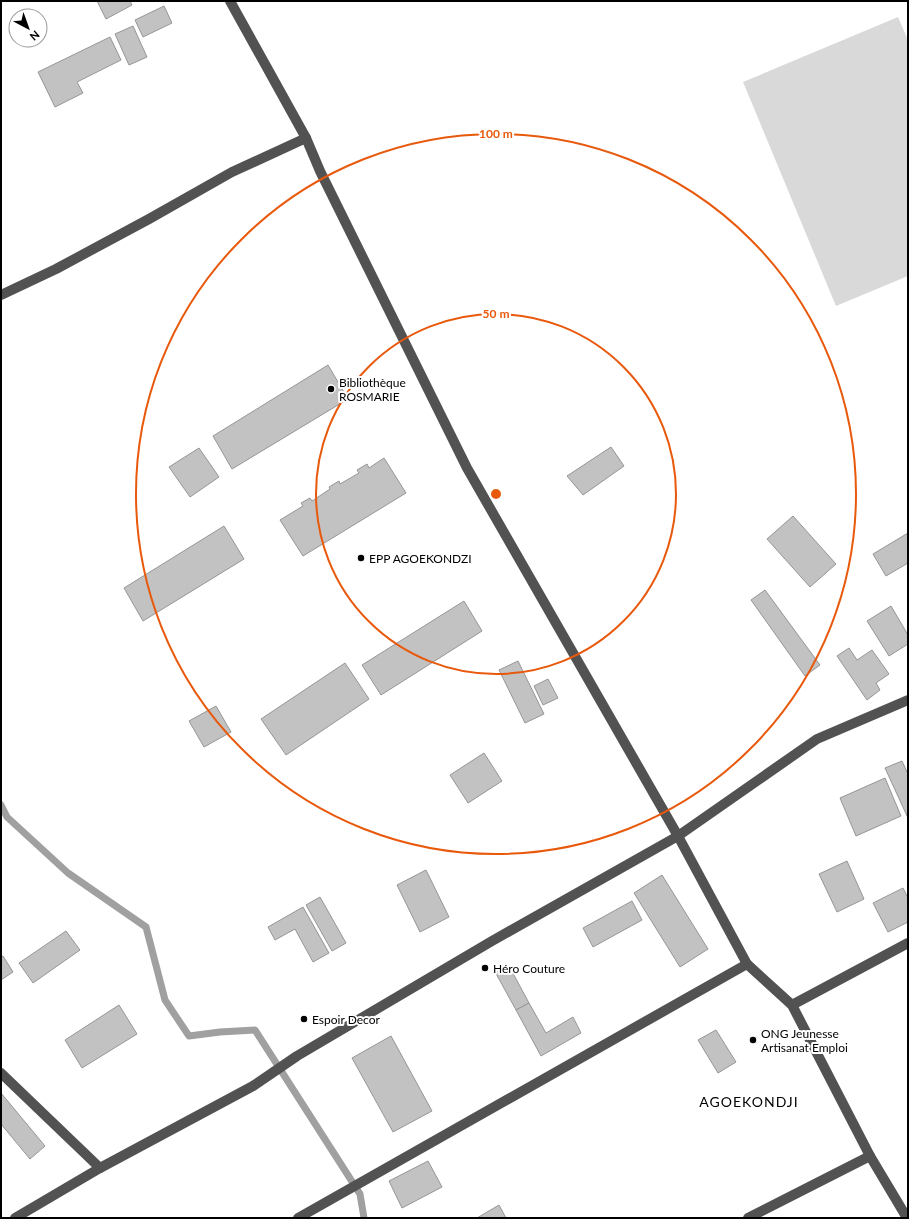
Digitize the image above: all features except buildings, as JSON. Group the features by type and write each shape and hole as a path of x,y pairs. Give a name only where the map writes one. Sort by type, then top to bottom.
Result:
{"street":[{"path":"230,1 306,138 320,171 466,468 678,836 747,964 792,1005 870,1156 907,1218"},
{"path":"1,295 56,269 150,219 232,172 306,138"},
{"path":"15,1218 100,1168 253,1086 297,1056 492,941 678,836 817,739 908,700"},
{"path":"792,1005 908,943"},
{"path":"298,1218 747,964"},
{"path":"1,1073 100,1168"},
{"path":"748,1218 870,1156"}],"shaded area":[{"path":"898,17 908,40 908,276 836,306 743,82"}],"waterway":[{"path":"1,805 7,817 68,873 146,927 165,1000 189,1036 255,1030 360,1194 364,1218"}],"place":[{"name":"Bibliothèque ROSMARIE","path":"331,389"},
{"name":"EPP AGOEKONDZI","path":"361,558"},
{"name":"Héro Couture","path":"485,968"},
{"name":"Espoir Decor","path":"304,1019"},
{"name":"ONG Jeunesse Artisanat Emploi","path":"753,1040"}],"district":[{"name":"AGOEKONDJI","path":"749,1101"}]}
